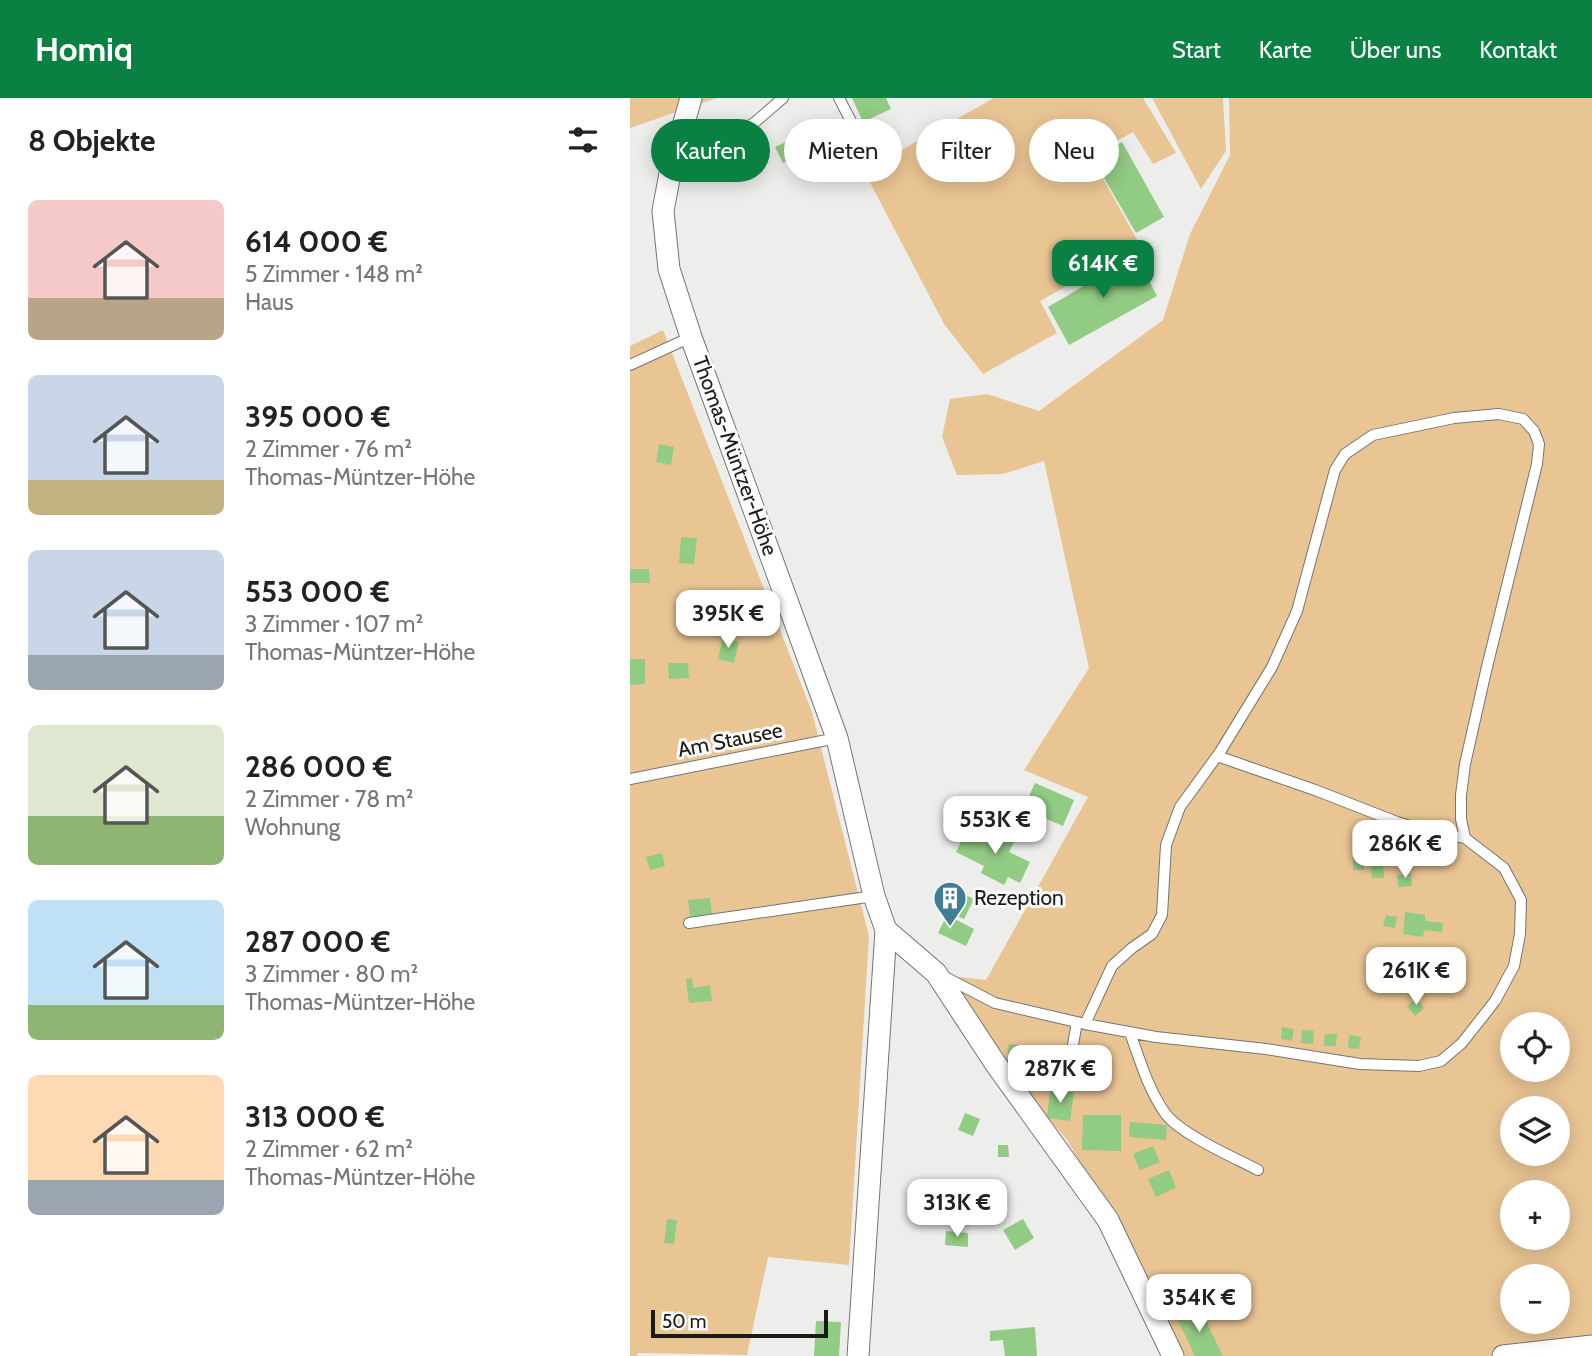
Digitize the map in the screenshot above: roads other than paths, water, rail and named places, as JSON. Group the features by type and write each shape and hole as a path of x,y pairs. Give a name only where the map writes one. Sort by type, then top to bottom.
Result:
{"street":[{"name":"Thomas-Müntzer-Höhe","path":"685,119 691,98"},
{"name":"Thomas-Müntzer-Höhe","path":"668,182 663,211 669,269 691,337 837,738 874,897 886,930 858,1356"},
{"name":"Thomas-Müntzer-Höhe","path":"886,930 936,973 995,1063 1108,1220 1173,1356"},
{"path":"1503,1356 1592,1346"}],"lane":[{"path":"759,119 783,98"},
{"path":"839,98 850,119"},
{"path":"630,365 691,337"},
{"path":"1068,1073 1081,1023 1112,966 1152,934 1162,915 1166,845 1180,807 1217,756 1272,667 1297,611 1335,470 1345,454 1373,435 1454,418 1499,414 1523,419 1534,431 1539,444 1537,464 1465,764 1461,818 1465,838"},
{"name":"Am Stausee","path":"630,779 837,738"},
{"path":"936,973 995,1003 1130,1033 1266,1049 1360,1064 1419,1066 1441,1061 1462,1043 1495,1000 1514,966 1520,934 1521,900 1504,869 1465,838 1426,831 1397,822 1217,756"},
{"path":"689,923 874,897"},
{"path":"1130,1033 1149,1085 1166,1115 1186,1132 1258,1170"}],"place":[{"name":"Rezeption","path":"950,928"}]}
